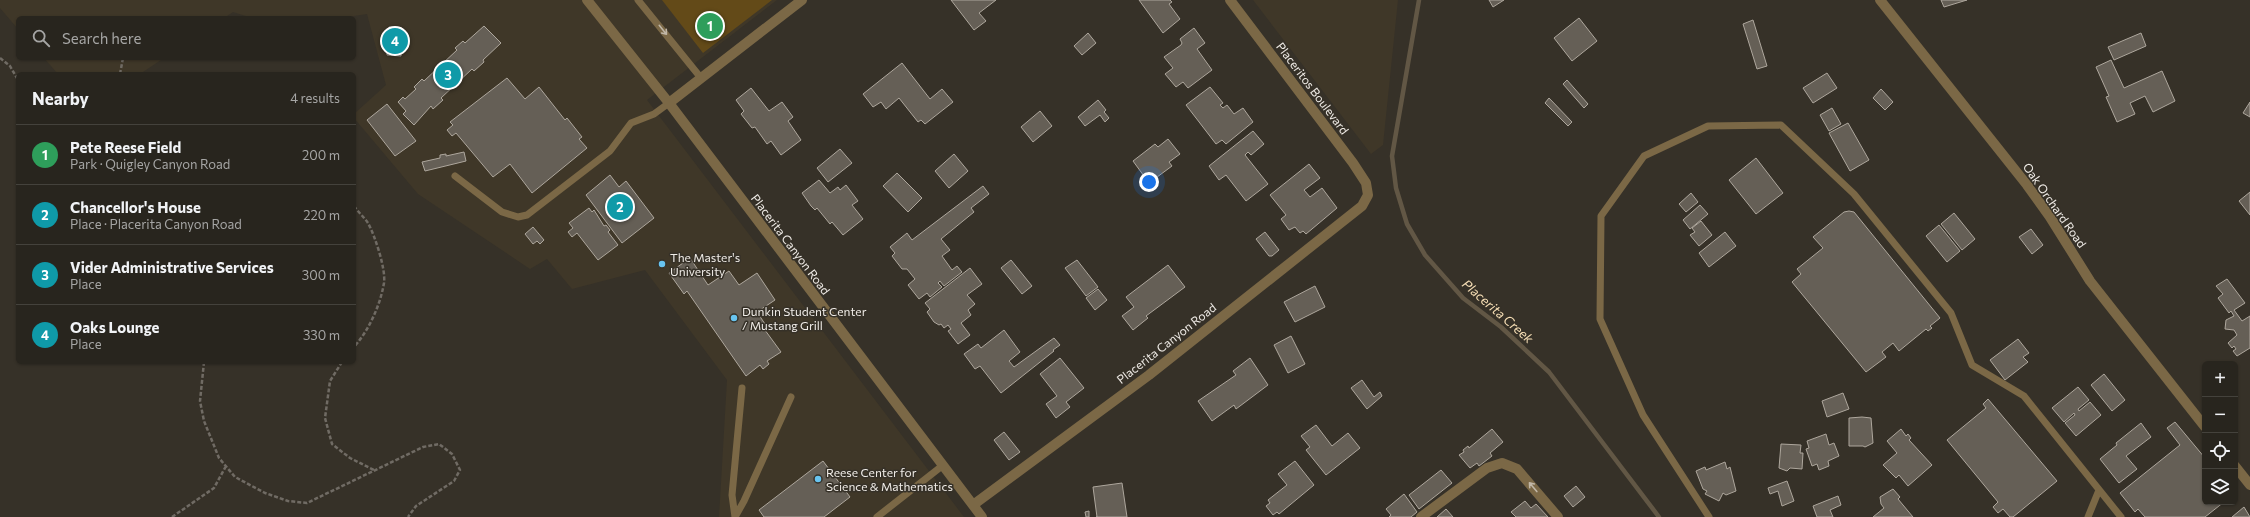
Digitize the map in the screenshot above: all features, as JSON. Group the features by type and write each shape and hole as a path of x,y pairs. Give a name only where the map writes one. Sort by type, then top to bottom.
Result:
{"street":[{"name":"Placerita Canyon Road","path":"587,0 669,103 982,517"},
{"path":"669,103 802,0"},
{"name":"Placeritos Boulevard","path":"1230,0 1353,163 1366,183 1368,195"},
{"name":"Oak Orchard Road","path":"1880,0 2027,185 2090,281 2202,424"},
{"name":"Placerita Canyon Road","path":"973,505 1149,374 1362,206 1368,195"},
{"path":"1421,517 1487,468 1502,463 1517,469 1558,517"},
{"path":"2237,469 2250,485"}],"lane":[{"path":"638,0 701,78"},
{"path":"455,176 502,212 518,217 527,215 610,150 631,123 654,114 669,103"},
{"path":"1709,517 1644,415 1600,319 1601,216 1644,156 1708,126 1781,125 1854,194 1951,313 1972,365 2024,396 2121,517"},
{"path":"735,517 732,496 742,388"},
{"path":"735,517 744,501 791,397"},
{"path":"877,517 942,466"},
{"path":"2088,517 2099,490"}],"path":[{"path":"0,58 10,66 16,76"},
{"path":"120,72 123,60"},
{"path":"356,208 368,223 380,256 384,282 374,315 365,334 356,345"},
{"path":"204,364 200,401 204,421 219,458 235,477 265,493 288,501 308,503 423,446 439,444 452,454 460,470 454,481 416,506 408,517"},
{"path":"341,364 330,381 325,418 332,444 350,458 374,470"},
{"path":"172,517 214,488 226,466"}],"shaded area":[{"name":"The Master's University","path":"0,0 777,0 647,100 964,517 719,517 727,380 645,270 572,289 547,259 530,269 418,194 356,120 356,112 386,85 367,14 354,16 246,16 233,12 227,16 16,16 16,27 0,8"},
{"path":"662,0 772,0 703,53"},
{"path":"1253,0 1398,0 1383,145 1371,154"},
{"path":"46,60 161,60 143,72 56,72"}],"building":[{"path":"951,0 996,0 979,13 986,21 974,30"},
{"path":"1139,0 1170,0 1172,2 1169,4 1180,19 1163,33"},
{"path":"1489,0 1504,0 1493,7"},
{"path":"1941,0 1967,0 1944,7"},
{"path":"1579,18 1597,41 1572,61 1554,38"},
{"path":"1753,20 1767,66 1757,69 1743,24"},
{"path":"484,26 501,43 483,60 484,62 474,71 472,69 441,98 443,100 433,109 431,106 414,125 403,114 406,111 398,102 403,97 405,99 416,89 414,87 422,79 424,81 457,50 455,48 463,41 465,43"},
{"path":"389,27 402,28 401,56 387,55"},
{"path":"1194,28 1205,43 1197,49 1212,70 1188,88 1183,82 1176,87 1165,74 1173,68 1164,57 1181,45 1182,43 1180,39"},
{"path":"1088,33 1096,43 1082,55 1074,46"},
{"path":"2141,33 2146,46 2114,60 2108,47"},
{"path":"2111,60 2124,88 2162,71 2175,101 2153,112 2145,96 2130,103 2135,114 2117,122 2106,97 2109,96 2096,67"},
{"path":"902,63 930,99 942,89 953,102 925,124 921,120 918,122 899,98 886,109 881,102 873,107 863,94"},
{"path":"1827,73 1837,88 1813,103 1803,88"},
{"path":"507,78 525,99 539,87 565,120 567,118 582,137 579,139 587,148 532,193 510,164 493,177 456,133 452,136 447,130 453,125 450,122"},
{"path":"1567,80 1588,104 1584,108 1563,84"},
{"path":"1210,87 1223,103 1220,105 1223,108 1227,105 1234,114 1243,108 1253,122 1226,144 1222,140 1216,144 1186,105"},
{"path":"751,88 769,111 782,102 793,117 788,121 801,140 781,155 771,141 767,144 755,127 752,128 741,114 744,111 736,100"},
{"path":"1881,89 1893,102 1885,110 1873,98"},
{"path":"1549,98 1572,122 1568,126 1545,103"},
{"path":"1098,100 1106,110 1104,112 1109,118 1105,122 1100,115 1085,126 1078,117"},
{"path":"2250,102 2250,117 2243,113"},
{"path":"387,104 416,141 395,156 367,120"},
{"path":"1832,108 1841,124 1829,131 1820,115"},
{"path":"1040,111 1052,126 1033,142 1021,127"},
{"path":"1848,123 1869,160 1850,171 1829,133"},
{"path":"1253,131 1264,144 1251,155 1248,152 1245,155 1268,184 1246,201 1226,175 1219,180 1209,166"},
{"path":"1168,139 1180,154 1169,162 1172,166 1149,183 1133,161 1155,144 1158,147"},
{"path":"840,149 852,163 828,182 817,168"},
{"path":"464,152 466,161 425,171 422,162 440,158 440,155 446,154 446,156"},
{"path":"954,154 968,171 949,188 935,171"},
{"path":"1756,158 1783,193 1756,214 1729,180"},
{"path":"1309,164 1320,178 1304,190 1310,197 1322,188 1337,208 1306,234 1303,231 1300,233 1295,227 1289,230 1281,219 1286,215 1270,195"},
{"path":"897,173 922,198 908,212 883,186"},
{"path":"610,175 619,187 626,181 654,218 622,243 586,195"},
{"path":"819,180 830,193 838,187 840,190 846,185 858,201 852,205 863,219 843,235 832,222 830,224 817,208 815,210 811,206 802,193"},
{"path":"983,186 989,194 971,208 974,212 941,239 950,250 942,256 952,270 957,266 962,272 944,286 940,281 938,283 942,287 930,297 927,293 919,299 908,285 915,279 907,269 902,269 892,256 895,253 890,247 907,233 912,240"},
{"path":"2250,192 2250,215 2239,201"},
{"path":"1691,193 1698,202 1686,212 1679,204"},
{"path":"1700,205 1708,214 1690,229 1683,220"},
{"path":"589,208 592,212 594,210 604,226 606,225 610,230 608,232 618,245 598,260 577,233 572,237 568,232 573,228 569,223"},
{"path":"1844,212 1854,212 1940,318 1930,326 1932,328 1928,331 1926,329 1899,351 1893,343 1882,352 1886,357 1866,372 1792,282 1801,274 1797,269 1823,248 1813,237"},
{"path":"1954,213 1975,239 1962,250 1941,224"},
{"path":"1701,221 1712,235 1699,246 1690,235 1695,232 1692,228"},
{"path":"1939,225 1960,251 1947,262 1926,236"},
{"path":"533,227 544,240 540,244 537,241 533,244 525,234"},
{"path":"2031,229 2043,245 2032,254 2019,237"},
{"path":"1265,232 1279,250 1272,256 1269,256 1256,239"},
{"path":"1725,232 1736,246 1709,267 1699,253"},
{"name":"Dunkin Student Center / Mustang Grill","path":"690,258 708,285 729,271 739,285 757,273 775,300 757,312 765,324 762,326 781,352 767,361 769,364 763,369 760,365 746,376 687,291 684,294 669,273"},
{"path":"1011,260 1032,286 1022,294 1001,268"},
{"path":"1077,260 1098,287 1086,296 1065,268"},
{"path":"1168,265 1185,287 1146,316 1148,318 1133,330 1122,316 1134,307 1126,297"},
{"path":"970,268 982,284 967,295 975,304 968,310 971,315 961,323 970,335 958,344 948,331 951,329 948,325 944,328 941,324 939,325 934,322 927,312 930,309 925,303"},
{"path":"2227,279 2245,303 2234,310 2242,321 2250,316 2250,348 2237,356 2233,351 2236,349 2234,346 2232,348 2228,343 2237,335 2234,330 2225,329 2226,320 2234,316 2231,311 2229,313 2218,298 2223,294 2216,286"},
{"path":"1315,286 1325,307 1295,322 1284,302"},
{"path":"1098,289 1107,300 1095,310 1086,298"},
{"path":"1004,330 1020,352 1009,361 1014,367 1054,338 1060,345 1001,393 980,366 975,369 964,354 978,344 981,348"},
{"path":"1291,336 1305,364 1288,373 1274,345"},
{"path":"2018,339 2029,353 2023,357 2028,362 2005,380 1990,360"},
{"path":"1060,358 1084,388 1066,402 1070,407 1056,418 1046,404 1057,396 1040,374"},
{"path":"1250,358 1268,385 1236,409 1234,405 1212,421 1198,401 1236,375 1233,371"},
{"path":"2104,374 2125,400 2112,411 2091,385"},
{"path":"1362,380 1374,397 1380,392 1382,396 1367,409 1351,388"},
{"path":"2078,387 2089,400 2078,409 2079,411 2090,402 2101,415 2076,436 2065,423 2075,415 2074,413 2064,422 2052,408"},
{"path":"1843,393 1849,409 1827,417 1822,401"},
{"path":"1988,399 2057,481 2013,517 2010,517 2003,509 1998,513 1993,507 1998,502 1947,440 1986,408 1983,404"},
{"path":"1849,418 1871,418 1873,443 1865,447 1849,446"},
{"path":"2175,422 2202,454 2202,505 2220,505 2205,517 2145,517 2138,509 2135,512 2120,493 2180,445 2167,428"},
{"path":"2141,423 2151,437 2126,456 2137,469 2119,483 2100,459 2117,445 2116,443"},
{"path":"1316,425 1332,446 1348,433 1360,448 1326,475 1306,450 1310,447 1301,436"},
{"path":"1492,429 1503,442 1490,453 1492,456 1479,466 1477,463 1470,468 1459,455 1464,452 1463,450 1468,446 1469,448"},
{"path":"1901,429 1906,436 1908,434 1911,438 1909,440 1932,465 1908,486 1899,475 1896,478 1883,465 1897,453 1887,441"},
{"path":"1004,432 1020,452 1009,460 994,440"},
{"path":"1826,434 1829,445 1834,443 1839,456 1828,461 1829,466 1819,470 1817,464 1812,466 1806,449 1809,448 1807,441"},
{"path":"1781,444 1801,445 1800,453 1803,453 1802,469 1790,468 1787,471 1779,468"},
{"name":"Reese Center for Science & Mathematics","path":"823,461 850,497 824,517 764,517 759,510"},
{"path":"1295,461 1314,485 1279,514 1277,512 1273,515 1266,506 1270,503 1268,500 1287,485 1278,474"},
{"path":"1725,462 1727,469 1730,467 1736,491 1726,495 1723,493 1719,501 1705,494 1707,491 1703,489 1696,471 1705,467 1706,470"},
{"path":"1441,470 1452,483 1419,509 1409,495"},
{"path":"1787,481 1794,501 1782,506 1778,491 1770,494 1768,488"},
{"path":"1122,483 1127,517 1097,517 1093,487"},
{"path":"1576,486 1585,497 1573,507 1564,496"},
{"path":"1893,489 1900,497 1898,499 1913,517 1873,517 1884,508 1881,504 1880,497"},
{"path":"1404,494 1417,512 1411,517 1389,517 1391,515 1386,509"},
{"path":"1838,496 1841,505 1830,510 1833,517 1817,517 1813,506"},
{"path":"1525,501 1531,508 1536,504 1548,517 1516,517 1511,512"},
{"path":"2244,507 2250,517 2232,517"},
{"path":"1446,509 1453,517 1437,517"},
{"path":"1089,511 1089,517 1086,517 1085,512"}],"waterway":[{"name":"Placerita Creek","path":"1419,0 1392,156 1396,188 1407,224 1425,255 1463,298 1501,327 1549,372 1659,517"}],"place":[{"name":"Pete Reese Field","path":"710,26"},
{"name":"Oaks Lounge","path":"395,41"},
{"name":"Vider Administrative Services","path":"448,75"},
{"name":"Chancellor's House","path":"620,207"},
{"name":"The Master's University","path":"662,264"},
{"name":"Dunkin Student Center / Mustang Grill","path":"734,318"},
{"name":"Reese Center for Science & Mathematics","path":"818,479"}]}
